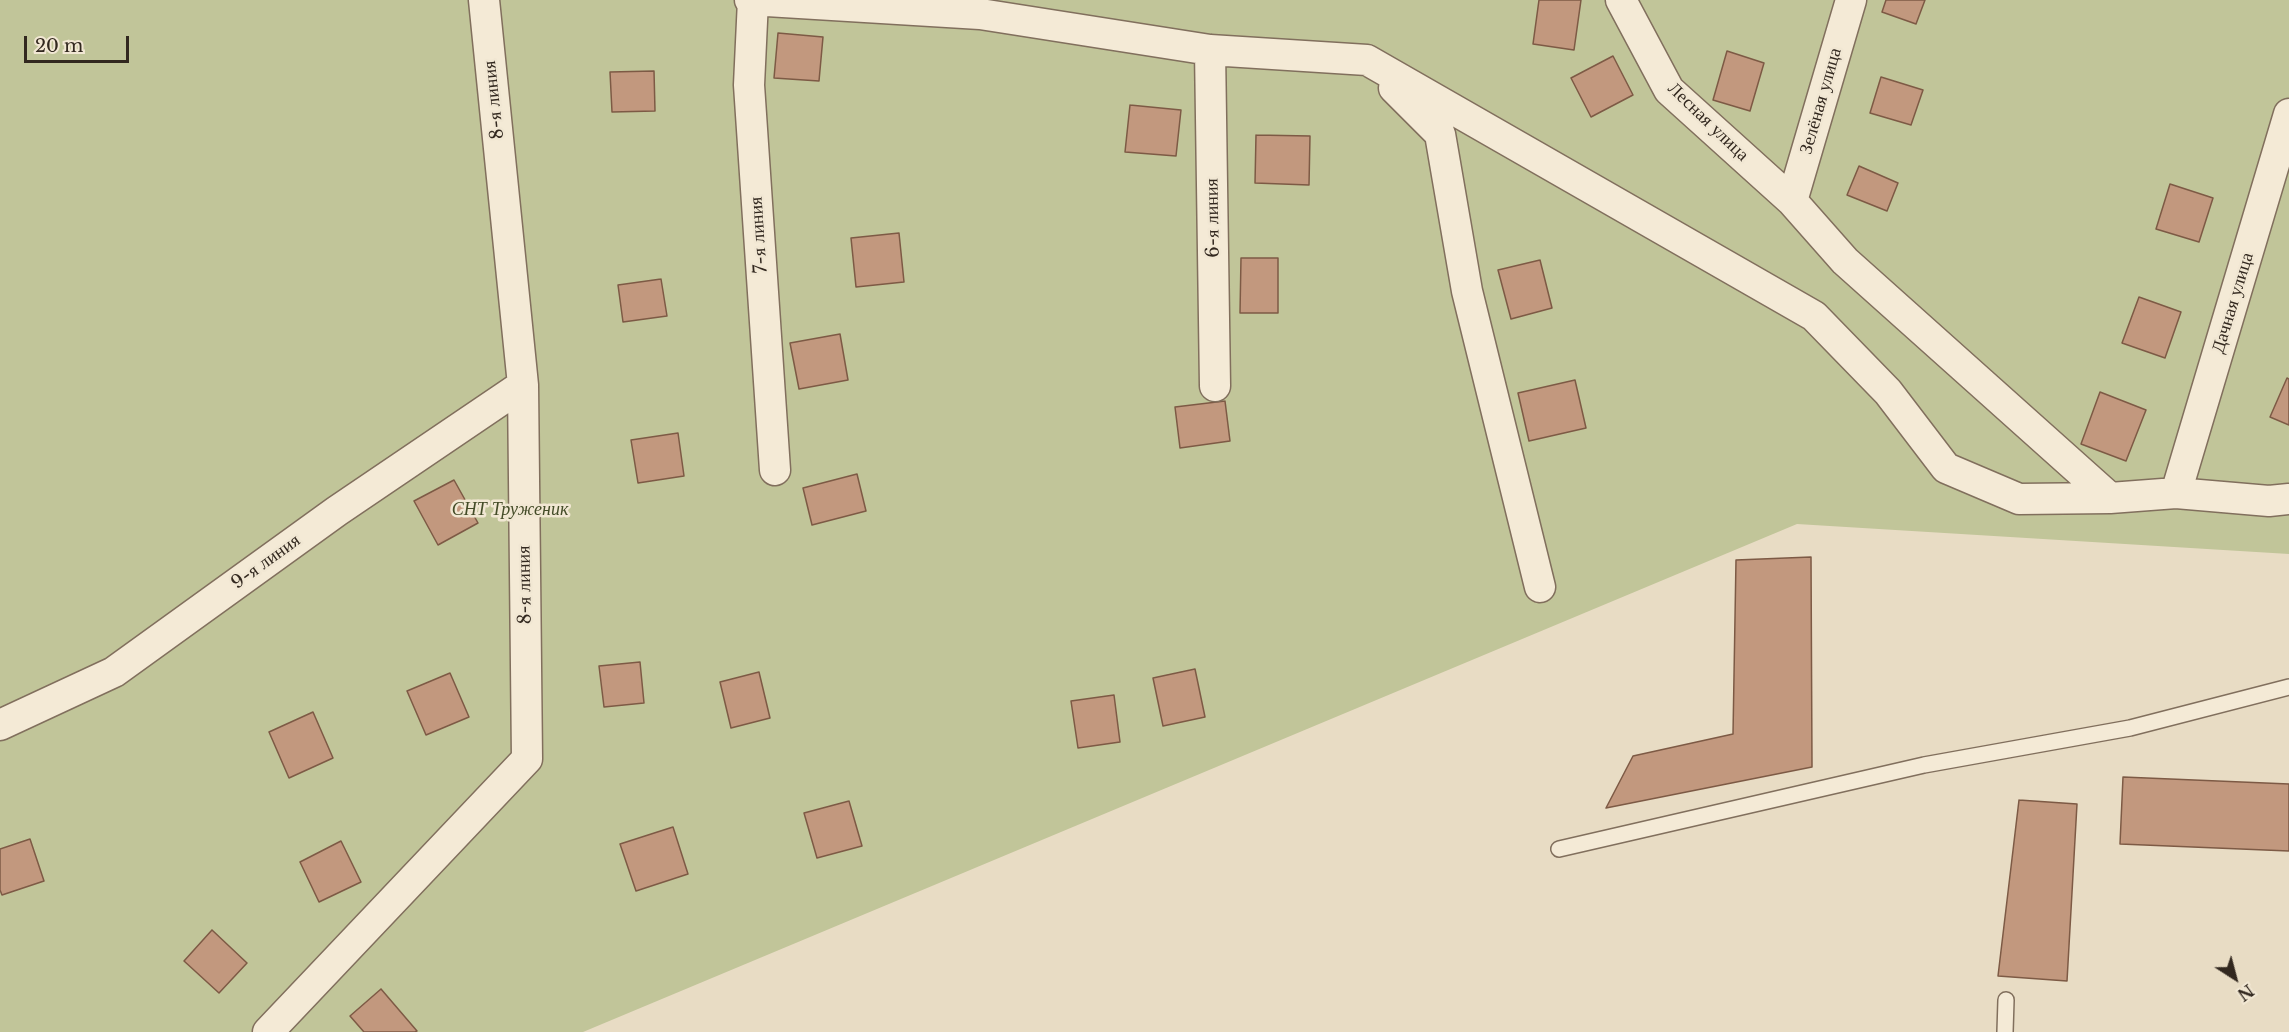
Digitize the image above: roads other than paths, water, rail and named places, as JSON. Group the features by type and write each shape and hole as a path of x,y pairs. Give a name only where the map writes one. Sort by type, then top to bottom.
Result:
{"street":[{"name":"8-я линия","path":"268,1032 527,759 523,385 483,0"},
{"path":"751,0 979,7 1210,50 1367,60 1814,316 1888,392 1946,468 2019,499 2110,498 2176,493 2269,501 2289,499"},
{"name":"7-я линия","path":"751,0 749,85 775,470"},
{"name":"Лесная улица","path":"1621,0 1670,90 1792,201 1845,261 2110,498"},
{"name":"Зелёная улица","path":"1792,201 1851,0"},
{"name":"6-я линия","path":"1210,50 1215,386"},
{"path":"1367,60 1440,134 1467,291 1540,587"},
{"name":"Дачная улица","path":"2176,493 2289,114"},
{"name":"9-я линия","path":"0,725 114,672 337,511 523,385"}],"lane":[{"path":"1559,849 1924,765 2130,728 2289,687"},
{"path":"2005,1032 2006,1000"}],"park label":[{"name":"СНТ Труженик","path":"510,510"}]}
